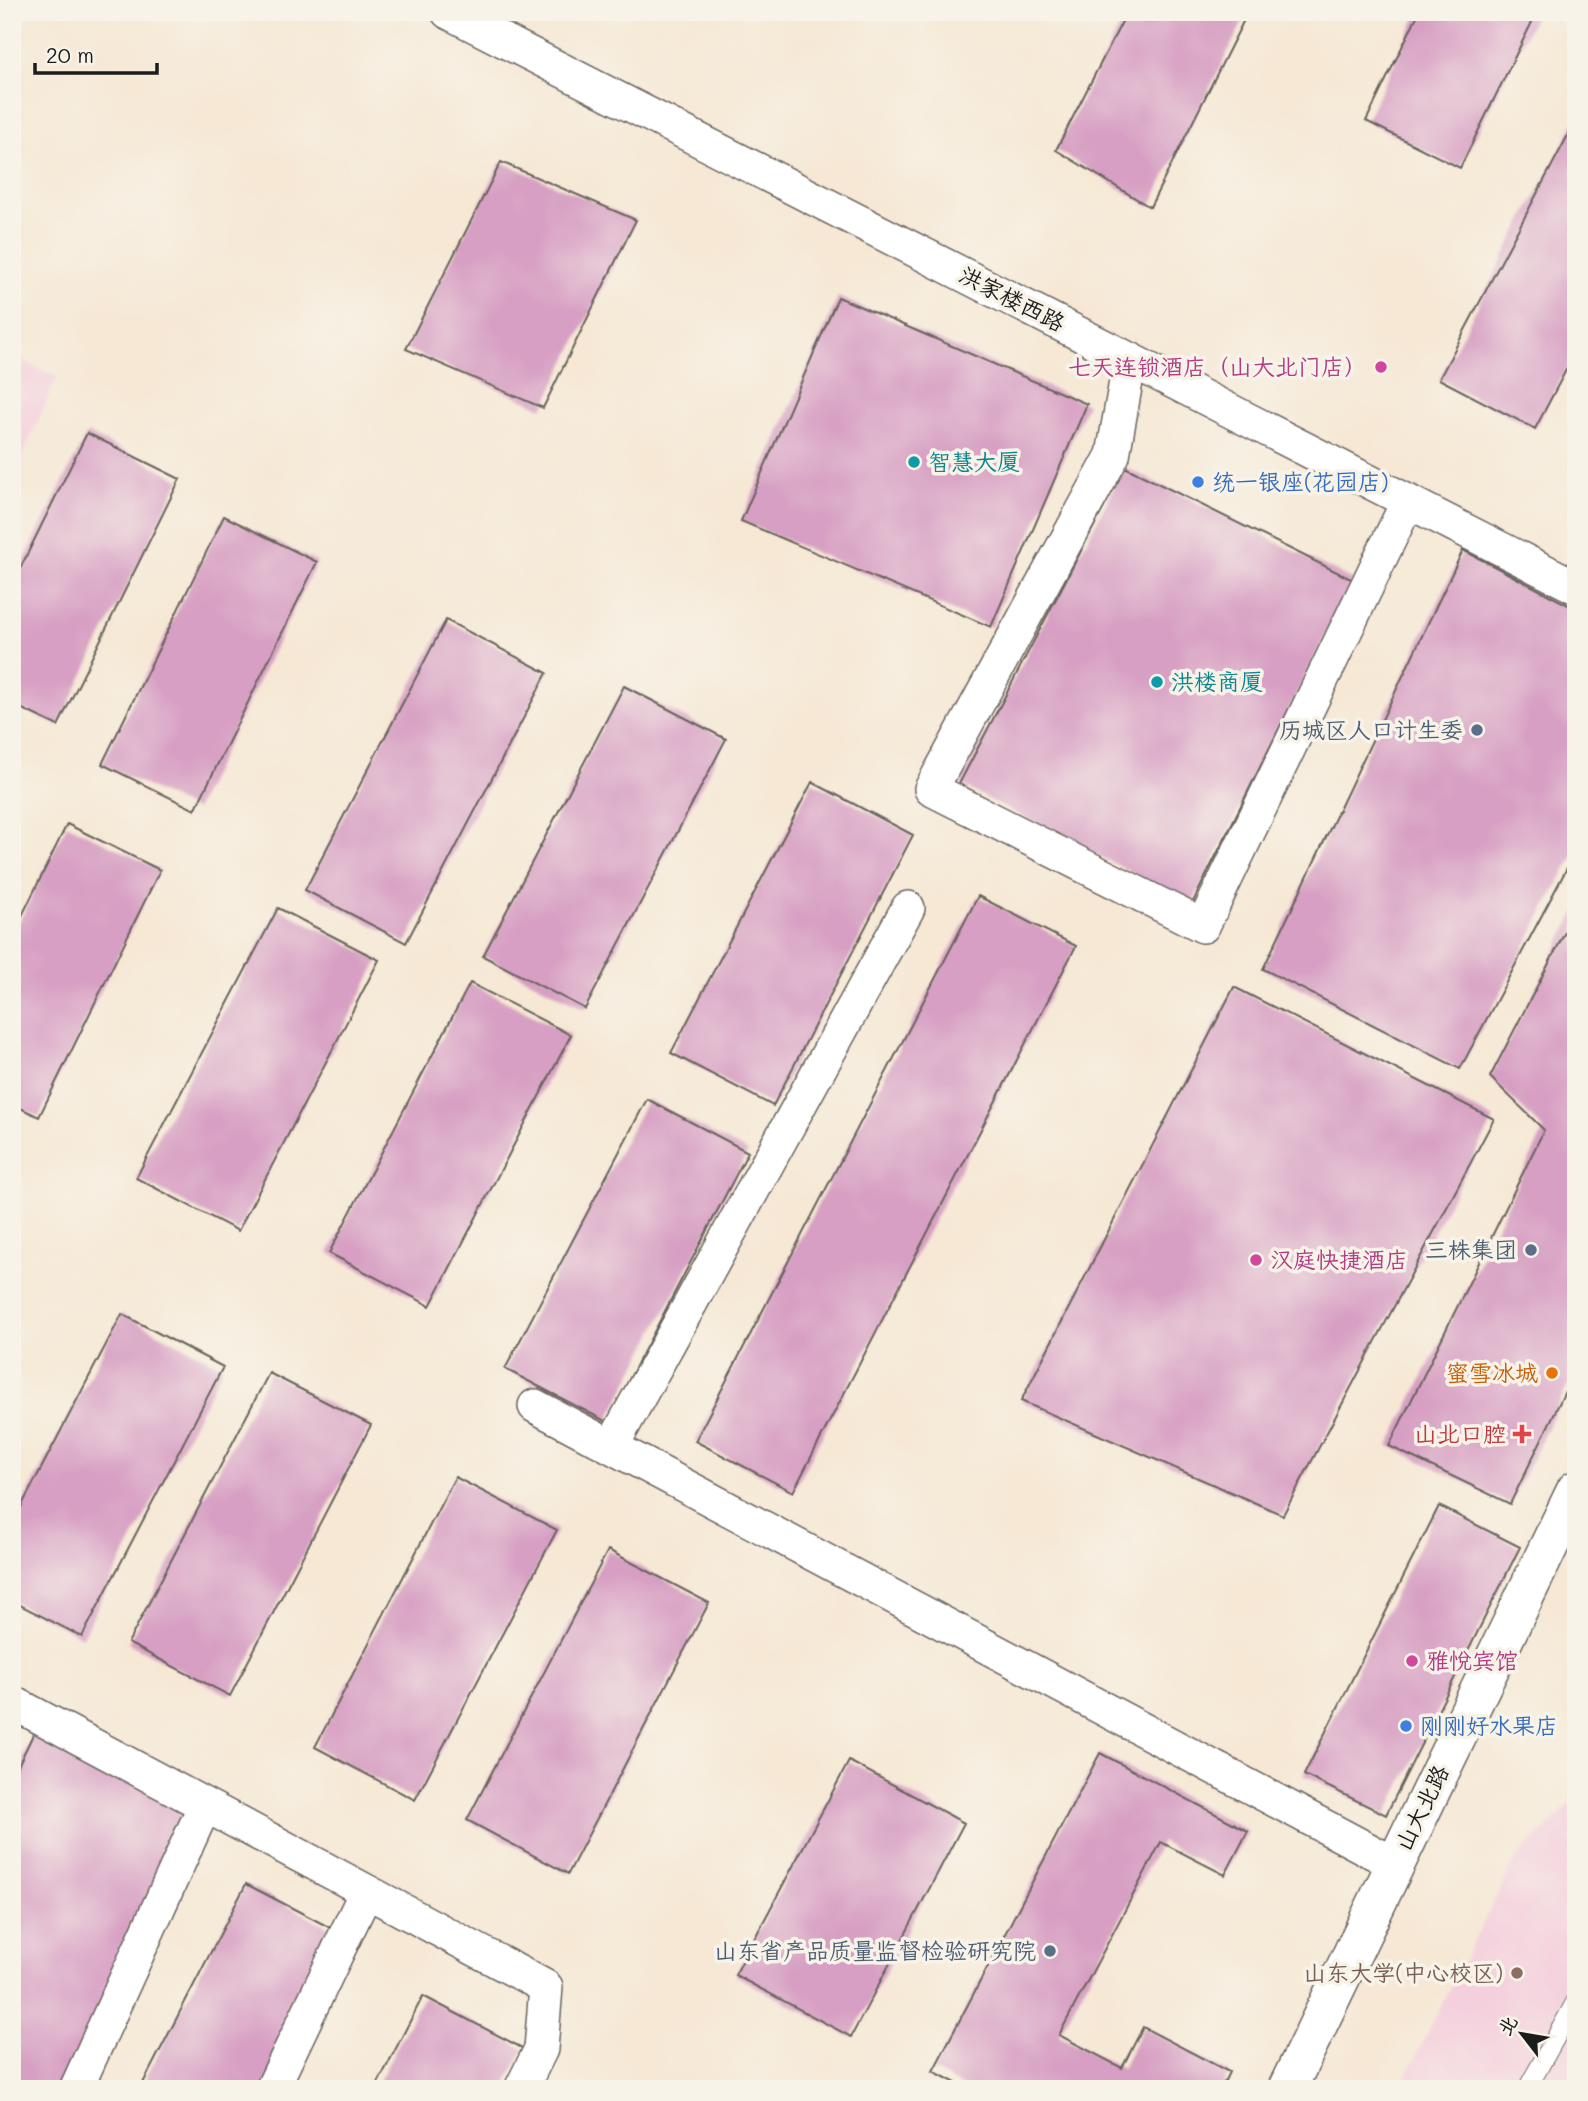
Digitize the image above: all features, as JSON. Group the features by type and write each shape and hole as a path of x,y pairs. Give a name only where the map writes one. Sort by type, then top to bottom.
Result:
{"main road":[{"name":"山大北路","path":"1287,2089 1576,1490"},
{"name":"山大北路","path":"1310,2089 1576,1535"}],"street":[{"name":"洪家楼西路","path":"448,12 1576,587"},
{"path":"1130,359 1113,454 931,789 1203,926 1408,501"},
{"path":"612,1447 908,908"},
{"path":"535,1406 1395,1864"},
{"path":"12,1702 546,1987 541,2049 521,2089"},
{"path":"76,2089 205,1805"},
{"path":"272,2089 366,1892"}],"lane":[{"path":"1527,2089 1576,2001"}],"shaded area":[{"path":"12,355 57,377 12,480"},
{"name":"山东大学(中心校区)","path":"1576,1798 1576,2089 1399,2089 1516,1858"}],"building":[{"path":"1127,12 1248,12 1150,207 1056,150"},
{"path":"1419,12 1537,12 1460,168 1366,121"},
{"path":"1576,120 1576,351 1535,429 1439,379"},
{"path":"501,162 636,220 543,408 406,349"},
{"name":"智慧大厦","path":"838,297 1087,404 991,627 741,521"},
{"path":"87,433 180,479 58,726 12,704 12,585"},
{"name":"洪楼商厦","path":"1125,467 1353,580 1192,904 959,784"},
{"path":"224,516 317,562 195,810 102,764"},
{"name":"历城区人口计生委","path":"1463,550 1576,609 1576,851 1460,1069 1263,969"},
{"path":"446,620 547,673 406,943 305,890"},
{"path":"624,686 726,739 585,1009 483,956"},
{"path":"812,782 913,835 773,1106 671,1053"},
{"path":"67,824 160,870 39,1117 12,1104 12,936"},
{"path":"978,896 1076,946 793,1492 695,1441"},
{"path":"278,908 379,960 238,1231 136,1178"},
{"name":"三株集团","path":"1576,911 1576,1369 1510,1504 1389,1446 1544,1130 1490,1077"},
{"path":"470,983 571,1035 430,1306 329,1253"},
{"name":"汉庭快捷酒店","path":"1234,987 1494,1119 1283,1515 1021,1401"},
{"path":"647,1099 748,1152 607,1422 505,1369"},
{"path":"122,1314 223,1367 82,1637 12,1601 12,1524"},
{"path":"269,1373 371,1425 230,1696 128,1643"},
{"path":"455,1477 557,1530 415,1800 315,1747"},
{"name":"雅悦宾馆","path":"1439,1506 1520,1547 1386,1815 1304,1775"},
{"path":"608,1550 709,1603 568,1874 467,1820"},
{"path":"40,1720 202,1809 65,2089 12,2089 12,1778"},
{"name":"山东省产品质量监督检验研究院","path":"1100,1753 1248,1831 1225,1875 1161,1842 1059,2035 1122,2068 1143,2027 1229,2072 1221,2089 967,2089 933,2071"},
{"path":"849,1761 964,1823 851,2037 735,1975"},
{"path":"246,1884 348,1937 268,2089 140,2089"},
{"path":"423,1996 524,2049 503,2089 375,2089"}],"place":[{"name":"七天连锁酒店（山大北门店）","path":"1381,367"},
{"name":"智慧大厦","path":"914,462"},
{"name":"统一银座(花园店)","path":"1198,482"},
{"name":"洪楼商厦","path":"1157,682"},
{"name":"历城区人口计生委","path":"1477,730"},
{"name":"三株集团","path":"1531,1250"},
{"name":"汉庭快捷酒店","path":"1256,1260"},
{"name":"蜜雪冰城","path":"1552,1373"},
{"name":"山北口腔","path":"1522,1434"},
{"name":"雅悦宾馆","path":"1412,1661"},
{"name":"刚刚好水果店","path":"1406,1726"},
{"name":"山东省产品质量监督检验研究院","path":"1050,1951"},
{"name":"山东大学(中心校区)","path":"1517,1973"}]}
